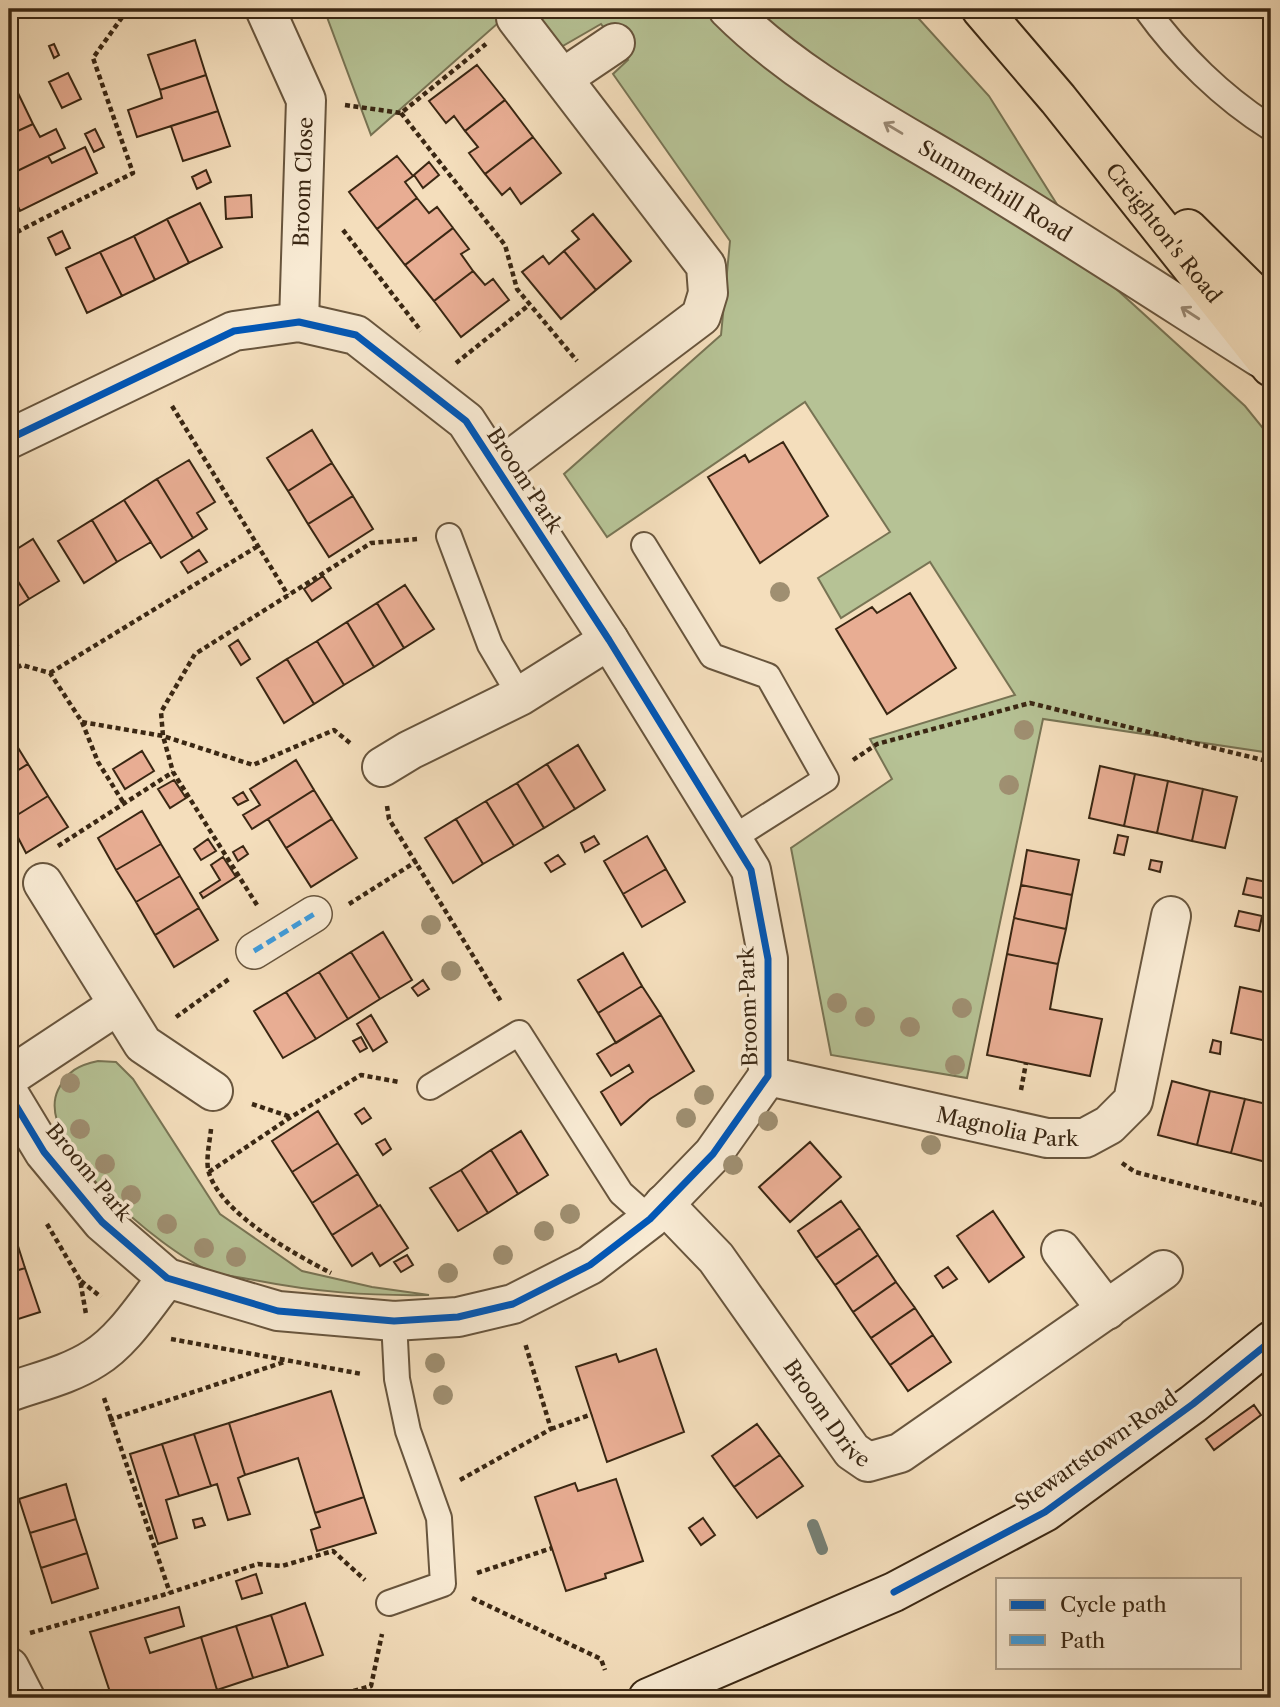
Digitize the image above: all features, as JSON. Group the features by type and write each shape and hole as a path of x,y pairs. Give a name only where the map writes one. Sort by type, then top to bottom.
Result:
{"highway":[{"name":"Creighton's Road","path":"981,9 1058,99 1270,365"},
{"name":"Creighton's Road","path":"1058,99 1271,312"}],"street":[{"name":"Broom Close","path":"265,9 306,100 299,322"},
{"name":"Summerhill Road","path":"728,9 818,82 1043,219 1270,365"},
{"path":"502,29 563,78 615,43"},
{"name":"Broom Park","path":"498,470 701,316 708,293 706,266 563,78"},
{"name":"Broom Park","path":"9,1094 44,1152 102,1222 167,1278 278,1311 394,1321 458,1317 513,1304 590,1265 657,1212 713,1154 768,1076 768,959 751,870 609,639 467,421 356,335 299,322 234,331 12,429"},
{"path":"382,767 410,750 520,696 609,639"},
{"path":"43,883 144,1044 213,1091"},
{"path":"265,944 314,914"},
{"name":"Magnolia Park","path":"768,1076 1048,1138 1085,1138 1109,1125 1133,1101 1171,916"},
{"path":"9,1077 118,1005"},
{"name":"Broom Drive","path":"657,1212 716,1258 852,1451 868,1462 900,1453 1163,1270"},
{"path":"1061,1250 1107,1310"},
{"path":"9,1392 63,1373 94,1358 131,1322 167,1278"},
{"name":"Stewartstown Road","path":"648,1698 894,1592 1045,1512 1163,1427 1271,1341"},
{"path":"15,1652 25,1698"}],"lane":[{"path":"1146,9 1162,32 1238,107 1271,128"},
{"path":"449,536 490,645 520,696"},
{"path":"644,545 712,656 768,676 826,779 733,838"},
{"path":"430,1087 519,1033 621,1193 657,1212"},
{"path":"388,1602 443,1584 439,1518 408,1432 397,1379 394,1321"}],"path":[{"path":"9,236 133,173 93,58 128,9"},
{"path":"401,113 502,29"},
{"path":"306,100 401,113 505,245 517,289 602,392"},
{"path":"302,209 337,222 425,337"},
{"path":"426,390 529,305"},
{"path":"172,406 288,595"},
{"path":"144,1044 202,995 246,968 265,944 173,772 163,736 162,712 195,654 371,543 449,536"},
{"path":"50,673 258,546"},
{"path":"9,671 22,665 50,673 82,722 98,762 123,802"},
{"path":"826,779 877,744 1030,703 1271,762"},
{"path":"82,722 163,736 253,765 334,730 382,767 389,819 417,861 519,1033"},
{"path":"43,883 58,846 173,772"},
{"path":"314,914 329,916 417,861"},
{"path":"208,1172 290,1117 361,1075 430,1087"},
{"path":"213,1091 208,1172 229,1204 293,1253 332,1273 345,1276"},
{"path":"1085,1138 1135,1172 1271,1207"},
{"path":"44,1219 80,1280 94,1358 109,1420 170,1592"},
{"path":"513,1304 551,1429"},
{"path":"131,1322 155,1336 285,1362 397,1379"},
{"path":"109,1420 285,1362"},
{"path":"431,1496 551,1429 592,1414"},
{"path":"443,1584 552,1548"},
{"path":"15,1652 170,1592 258,1564 282,1566 333,1551 388,1602 371,1686 329,1698"},
{"path":"443,1584 601,1659 605,1670"}],"green space":[{"path":"324,9 514,9 371,135"},
{"path":"526,9 910,9 989,96 1102,276 1245,406 1271,438 1271,753 1043,719 967,1078 831,1055 791,848 892,779 870,739 1015,695 930,562 841,618 818,578 890,532 805,402 607,537 564,474 721,335 730,241 613,74 628,60 601,24 561,47"},
{"path":"98,1061 116,1062 133,1079 220,1214 302,1271 372,1287 429,1295 384,1295 298,1288 225,1275 208,1270 162,1241 106,1193 82,1166 64,1138 55,1112 58,1090 74,1070"}],"building":[{"path":"195,40 206,75 160,90 148,55"},
{"path":"54,44 59,55 54,58 49,46"},
{"path":"477,65 505,100 465,131 454,116 446,123 429,101"},
{"path":"68,73 81,99 62,108 49,82"},
{"path":"9,74 17,91 9,95"},
{"path":"206,75 218,111 137,137 128,110 162,98 160,90"},
{"path":"17,91 33,124 9,135 9,95"},
{"path":"505,100 533,137 485,174 469,153 478,147 465,131"},
{"path":"218,111 230,146 183,161 171,126"},
{"path":"33,124 40,137 56,129 65,148 9,175 9,135"},
{"path":"95,129 104,147 94,152 85,134"},
{"path":"533,137 561,173 521,204 510,188 502,195 485,174"},
{"path":"85,147 97,173 20,211 9,187 9,175 48,156 52,163"},
{"path":"397,156 413,176 405,182 417,198 377,229 349,192"},
{"path":"429,162 439,175 423,188 414,175"},
{"path":"206,170 211,182 197,189 192,177"},
{"path":"251,195 252,217 226,219 225,197"},
{"path":"417,198 429,213 437,207 453,228 405,265 377,229"},
{"path":"200,203 222,247 189,263 167,219"},
{"path":"593,214 631,261 596,290 564,251 579,239 572,231"},
{"path":"167,219 189,263 155,280 134,236"},
{"path":"453,228 469,249 461,254 473,271 434,301 405,265"},
{"path":"62,231 70,248 56,255 48,238"},
{"path":"134,236 155,280 122,296 100,252"},
{"path":"564,251 596,290 561,319 522,272 543,256 549,264"},
{"path":"100,252 122,296 87,313 66,268"},
{"path":"473,271 485,285 493,279 509,300 461,337 434,301"},
{"path":"312,430 332,463 288,491 267,458"},
{"path":"783,442 828,516 760,563 708,477 745,455 749,462"},
{"path":"189,460 215,502 197,513 207,529 193,538 157,479"},
{"path":"332,463 353,496 308,524 288,491"},
{"path":"157,479 193,538 161,558 124,500"},
{"path":"353,496 373,529 329,557 308,524"},
{"path":"124,500 151,542 117,562 92,520"},
{"path":"92,520 117,562 84,583 58,541"},
{"path":"33,539 59,581 29,599 9,567 9,554"},
{"path":"199,550 207,562 188,573 181,562"},
{"path":"9,567 29,599 9,612"},
{"path":"323,576 331,588 312,601 304,589"},
{"path":"405,585 434,629 404,648 377,603"},
{"path":"910,593 956,668 887,714 836,629 872,607 877,613"},
{"path":"377,603 404,648 374,667 347,622"},
{"path":"347,622 374,667 344,685 317,641"},
{"path":"12,636 18,645 9,651 9,638"},
{"path":"238,640 250,659 241,665 229,646"},
{"path":"317,641 344,685 314,704 287,659"},
{"path":"287,659 314,704 284,723 257,678"},
{"path":"9,733 28,764 9,776"},
{"path":"578,745 605,790 575,809 547,764"},
{"path":"142,751 154,771 125,789 113,769"},
{"path":"296,760 314,790 252,829 243,815 260,805 250,789"},
{"path":"28,764 48,796 9,820 9,776"},
{"path":"547,764 575,809 544,828 517,783"},
{"path":"1100,766 1135,774 1124,826 1089,818"},
{"path":"1135,774 1168,781 1157,833 1124,826"},
{"path":"174,780 186,798 170,808 158,789"},
{"path":"1168,781 1203,789 1192,841 1157,833"},
{"path":"517,783 544,828 514,846 486,801"},
{"path":"1203,789 1237,797 1225,848 1192,841"},
{"path":"314,790 332,819 286,848 268,819"},
{"path":"243,792 248,800 238,805 233,798"},
{"path":"48,796 68,827 26,853 9,820"},
{"path":"486,801 514,846 483,864 456,819"},
{"path":"142,811 161,844 116,870 98,838"},
{"path":"332,819 357,858 311,887 286,848"},
{"path":"456,819 483,864 453,883 425,838"},
{"path":"1118,835 1128,837 1124,855 1114,853"},
{"path":"594,836 599,844 585,852 581,843"},
{"path":"647,836 666,869 623,894 604,861"},
{"path":"208,839 216,851 201,860 194,849"},
{"path":"161,844 180,876 136,902 116,870"},
{"path":"243,846 248,854 238,861 233,852"},
{"path":"1027,850 1079,860 1072,895 1021,885"},
{"path":"558,855 565,864 551,872 545,863"},
{"path":"223,857 236,877 203,898 200,893 220,880 211,865"},
{"path":"1151,860 1162,862 1160,872 1149,869"},
{"path":"666,869 685,902 642,927 623,894"},
{"path":"180,876 199,908 155,935 136,902"},
{"path":"1247,878 1267,882 1263,898 1243,894"},
{"path":"1021,885 1072,895 1066,929 1014,918"},
{"path":"199,908 218,940 174,967 155,935"},
{"path":"1239,911 1262,916 1259,931 1235,926"},
{"path":"1014,918 1066,929 1058,964 1007,954"},
{"path":"383,932 412,980 380,999 351,952"},
{"path":"351,952 380,999 348,1019 319,972"},
{"path":"623,953 642,986 598,1013 578,980"},
{"path":"1007,954 1058,964 1050,1009 1102,1019 1090,1076 987,1055"},
{"path":"319,972 348,1019 316,1039 286,992"},
{"path":"423,980 429,989 418,996 412,988"},
{"path":"642,986 661,1015 616,1043 598,1013"},
{"path":"1270,986 1271,1042 1231,1033 1240,987 1268,993"},
{"path":"286,992 316,1039 283,1058 254,1011"},
{"path":"371,1015 387,1042 373,1051 357,1024"},
{"path":"661,1015 694,1071 650,1099 621,1125 601,1092 633,1072 629,1065 611,1076 597,1054"},
{"path":"361,1037 367,1048 360,1052 353,1041"},
{"path":"1213,1040 1221,1042 1220,1054 1210,1052"},
{"path":"1172,1081 1210,1091 1197,1145 1158,1135"},
{"path":"1210,1091 1245,1099 1231,1153 1197,1145"},
{"path":"1245,1099 1271,1105 1271,1142 1266,1162 1231,1153"},
{"path":"364,1108 371,1118 362,1124 355,1114"},
{"path":"318,1111 338,1143 292,1172 272,1141"},
{"path":"521,1131 548,1175 518,1194 491,1150"},
{"path":"385,1139 391,1149 383,1155 376,1144"},
{"path":"810,1142 841,1177 790,1222 759,1187"},
{"path":"338,1143 358,1174 312,1203 292,1172"},
{"path":"491,1150 518,1194 488,1213 461,1170"},
{"path":"461,1170 488,1213 458,1231 430,1188"},
{"path":"358,1174 378,1206 332,1235 312,1203"},
{"path":"841,1201 860,1228 816,1258 798,1231"},
{"path":"380,1205 408,1248 380,1266 372,1253 352,1266 332,1235"},
{"path":"993,1211 1024,1257 989,1282 957,1236"},
{"path":"11,1224 25,1268 9,1273 9,1225"},
{"path":"860,1228 878,1255 835,1285 816,1258"},
{"path":"407,1255 413,1265 401,1272 394,1262"},
{"path":"878,1255 896,1282 853,1312 835,1285"},
{"path":"948,1267 957,1279 943,1288 935,1276"},
{"path":"25,1268 40,1312 9,1322 9,1273"},
{"path":"896,1282 915,1308 871,1338 853,1312"},
{"path":"915,1308 933,1335 890,1365 871,1338"},
{"path":"933,1335 951,1362 908,1391 890,1365"},
{"path":"656,1349 684,1432 607,1462 576,1367 616,1354 619,1362"},
{"path":"331,1391 364,1497 315,1513 298,1458 245,1475 229,1423"},
{"path":"1254,1405 1261,1415 1214,1450 1206,1439"},
{"path":"229,1423 245,1475 238,1478 250,1514 228,1520 217,1484 211,1486 194,1434"},
{"path":"757,1424 780,1455 734,1487 712,1456"},
{"path":"194,1434 211,1486 179,1496 162,1444"},
{"path":"162,1444 179,1496 166,1500 177,1538 158,1544 130,1454"},
{"path":"780,1455 803,1486 757,1518 734,1487"},
{"path":"616,1479 643,1561 605,1574 606,1578 566,1591 535,1497 575,1483 578,1491"},
{"path":"66,1484 76,1519 30,1533 19,1499"},
{"path":"364,1497 376,1533 317,1551 311,1530 320,1527 315,1513"},
{"path":"202,1518 205,1525 195,1528 193,1520"},
{"path":"703,1518 715,1535 701,1545 689,1528"},
{"path":"76,1519 87,1553 41,1568 30,1533"},
{"path":"87,1553 98,1588 52,1603 41,1568"},
{"path":"256,1574 262,1593 242,1599 236,1581"},
{"path":"305,1603 323,1655 288,1667 271,1615"},
{"path":"179,1607 184,1626 145,1638 150,1653 201,1637 217,1690 190,1698 112,1698 90,1632"},
{"path":"271,1615 288,1667 253,1678 236,1626"},
{"path":"236,1626 253,1678 217,1690 201,1637"}],"waterway":[{"path":"813,1525 822,1549"}],"marked path":[{"path":"254,951 314,914"}],"cycle path":[{"path":"9,439 234,331 299,322 356,335 466,421 609,640 751,870 768,959 768,1076 713,1154 650,1219 590,1265 513,1304 458,1317 394,1321 278,1311 167,1278 102,1222 44,1152 9,1094"},
{"path":"894,1592 1045,1512 1193,1404 1271,1341"}]}
